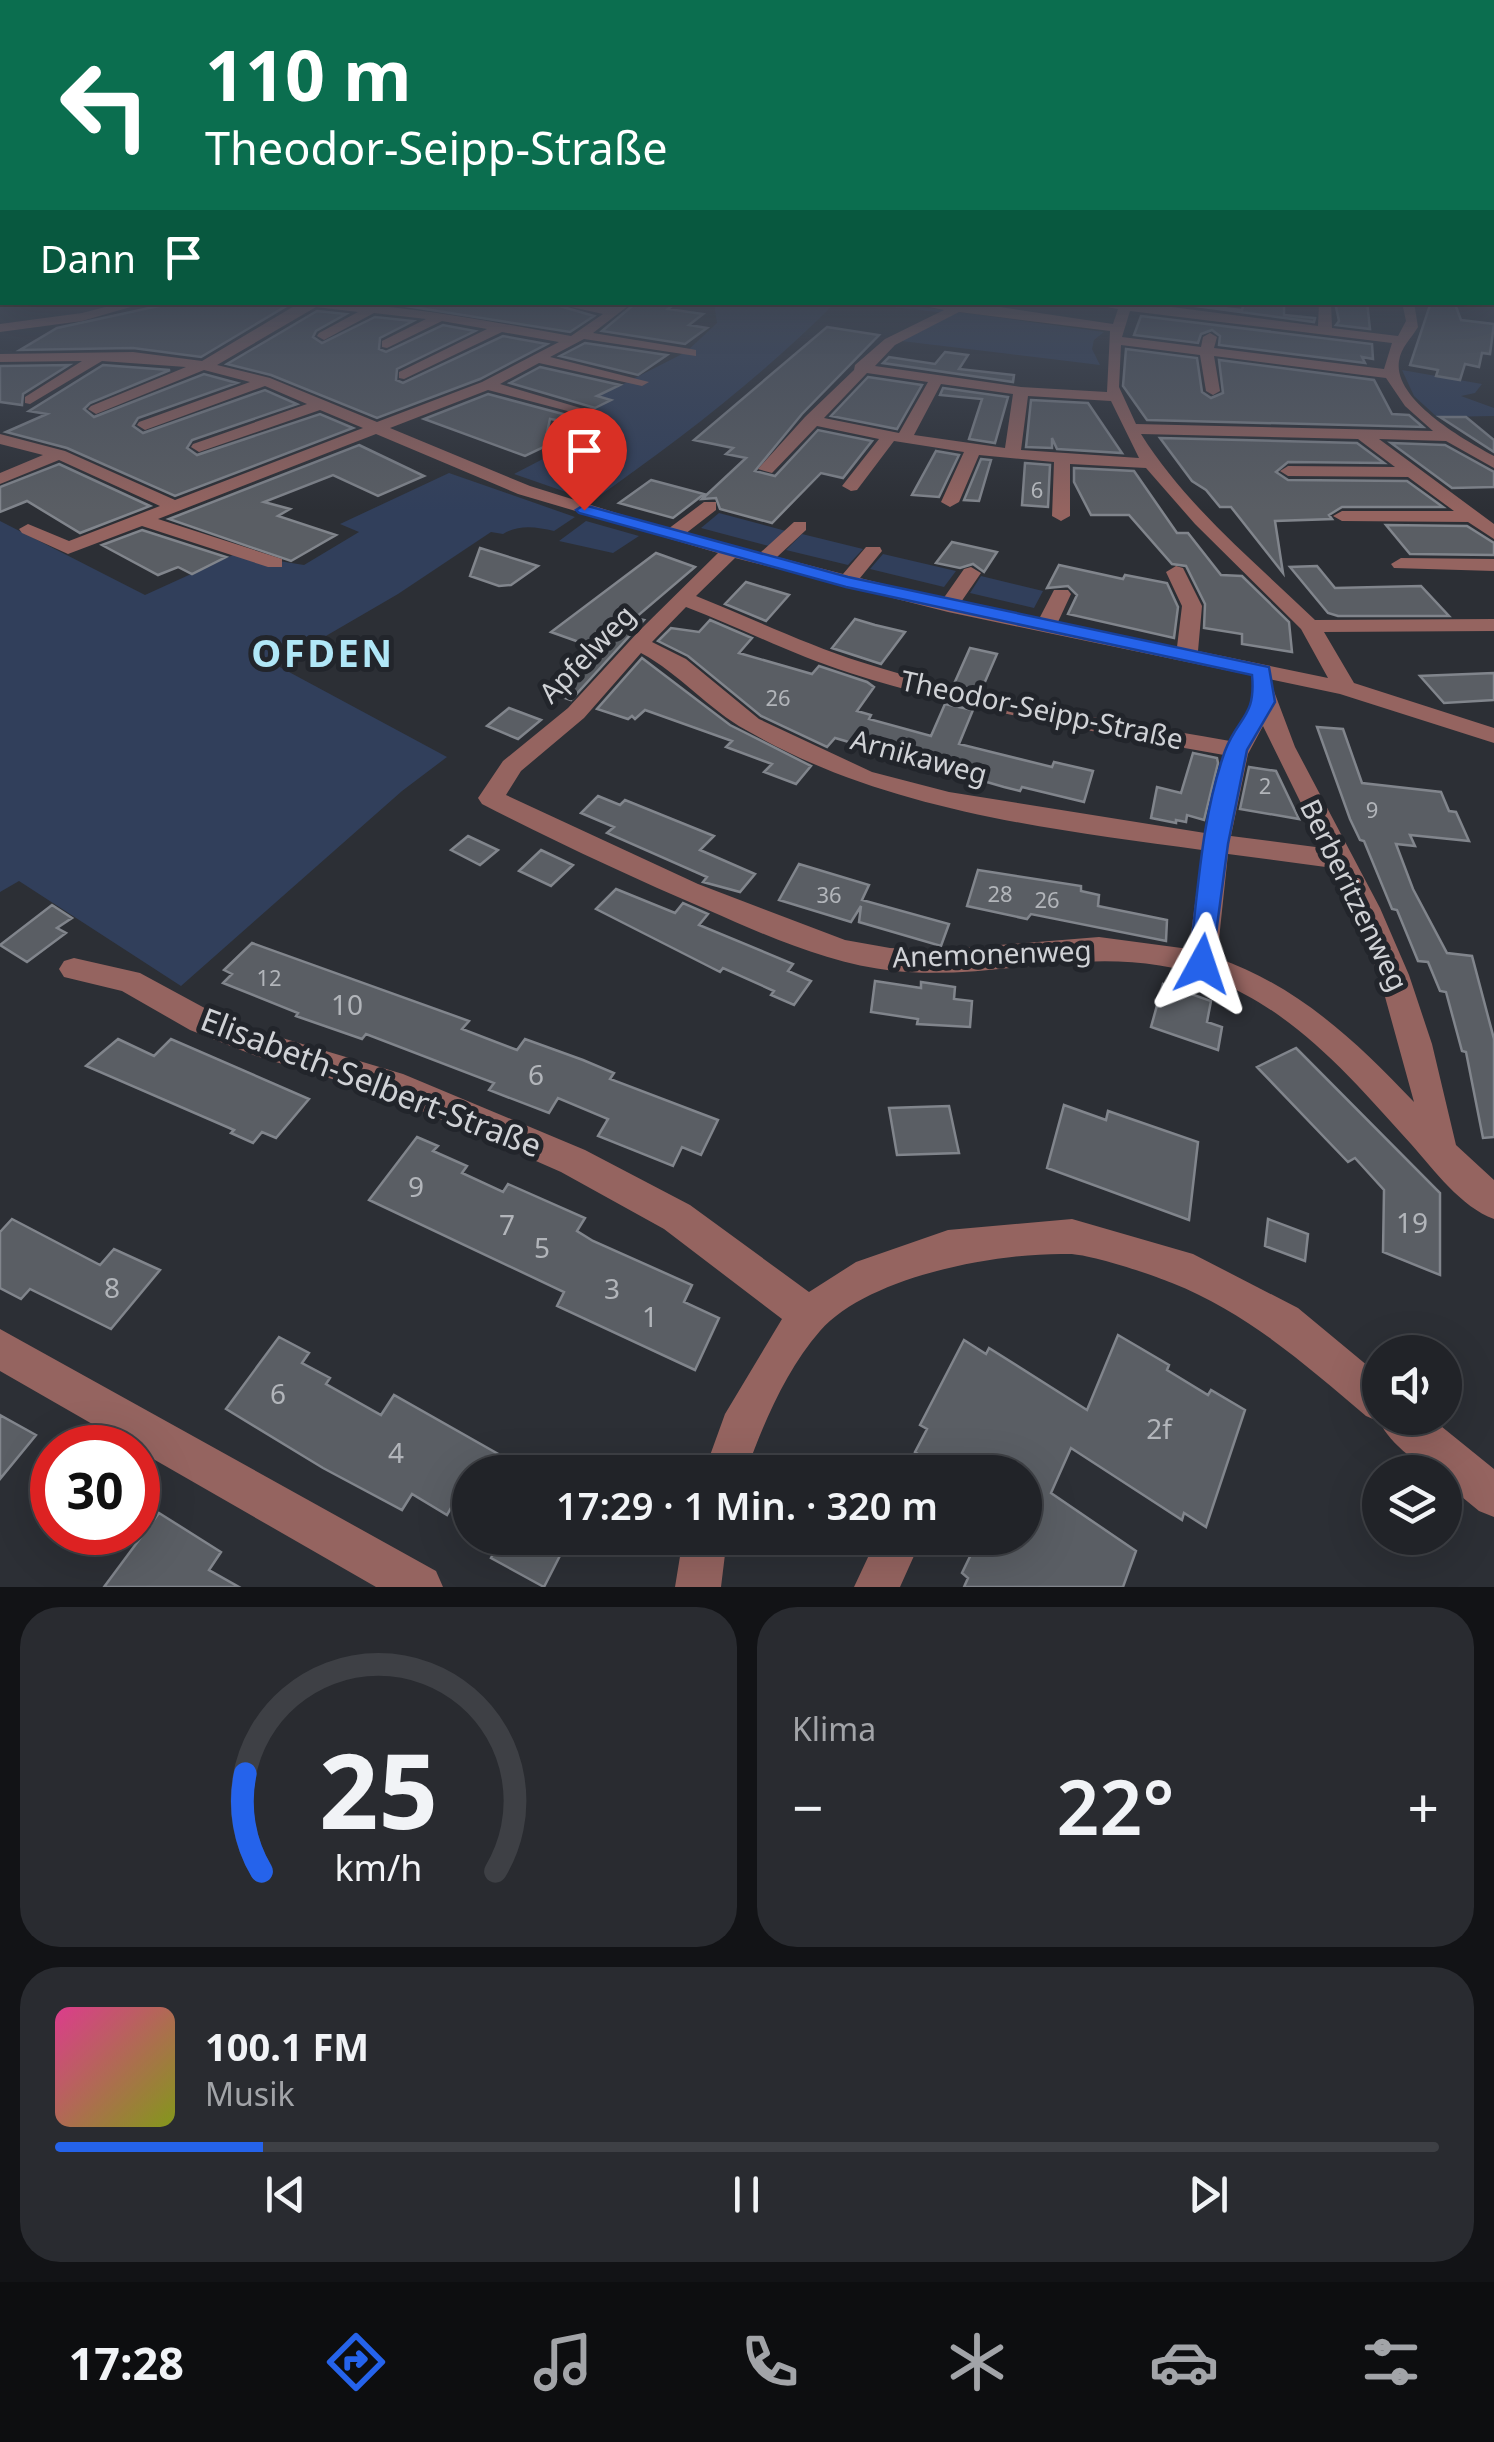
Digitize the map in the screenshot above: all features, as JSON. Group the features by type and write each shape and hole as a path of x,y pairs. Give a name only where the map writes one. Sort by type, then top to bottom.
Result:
{"street":[{"path":"30,400 88,363"},
{"path":"182,363 265,381 524,490 671,536 948,606 1345,688 1494,736"},
{"path":"96,409 205,363"},
{"path":"404,375 428,363"},
{"path":"28,529 68,548 487,385 532,363"},
{"path":"558,363 642,382"},
{"path":"766,469 866,363"},
{"path":"1113,363 1115,397 1151,463 1201,520 1310,626 1345,688"},
{"path":"1208,363 1213,391"},
{"path":"1302,363 1390,374"},
{"path":"1390,363 1396,388 1417,410 1494,463"},
{"path":"860,368 1021,391 1115,397"},
{"path":"851,486 896,439 936,380"},
{"path":"145,425 265,381"},
{"path":"487,385 589,415"},
{"path":"1012,454 1021,391"},
{"path":"199,447 319,404"},
{"path":"810,420 896,439 973,450 1062,460 1151,463"},
{"path":"1130,428 1450,436"},
{"path":"1363,435 1494,534"},
{"path":"0,439 59,454 174,506"},
{"path":"950,502 973,450"},
{"path":"0,480 59,454"},
{"path":"1061,516 1062,460"},
{"path":"1288,471 1409,472"},
{"path":"671,536 710,506"},
{"path":"1342,516 1472,517"},
{"path":"140,518 274,563"},
{"path":"764,560 800,526"},
{"path":"846,582 874,551"},
{"name":"Apfelweg","path":"490,798 512,766 576,713 730,552"},
{"path":"1401,564 1494,565"},
{"path":"1176,572 1192,606 1187,654"},
{"path":"948,606 970,573"},
{"path":"1045,627 1061,594"},
{"name":"Theodor-Seipp-Straße","path":"682,598 850,666 915,685 1002,707 1236,750"},
{"path":"1310,626 1494,625"},
{"name":"Arnikaweg","path":"642,640 751,724 864,778 949,800 1216,844 1342,860"},
{"name":"Berberitzenweg","path":"1262,671 1265,702 1281,746 1342,860 1408,1010 1440,1152"},
{"path":"1202,964 1216,844 1236,750 1265,702"},
{"name":"Anemonenweg","path":"490,798 791,935 850,952 892,960 945,961 1081,948 1202,964 1288,1002 1327,1034 1494,1203"},
{"name":"Elisabeth-Selbert-Straße","path":"74,969 130,981 202,1021 256,1043 392,1084 573,1161 678,1217 808,1315"},
{"path":"732,1455 740,1429 777,1359 808,1315 869,1274 948,1248 1072,1236 1180,1267 1284,1322 1362,1387"},
{"path":"0,1349 420,1587"},
{"path":"1420,1435 1494,1496"},
{"path":"698,1587 703,1555"},
{"path":"877,1587 892,1555"}],"shaded area":[{"path":"664,363 771,363 592,501 514,474 591,434 590,426 573,421 594,410 582,405"},
{"path":"1402,370 1482,384 1475,393 1461,396 1494,408 1494,416 1437,417 1414,396"},
{"path":"449,473 575,517 554,531 528,527 503,534 491,532 398,594 276,665 447,757 402,791 181,986 19,881 0,892 0,521 145,595 235,554 304,565 359,532 340,524"},
{"path":"719,513 786,531 769,546 701,528"},
{"path":"586,521 639,536 613,553 559,541"},
{"path":"802,534 863,549 848,565 786,550"},
{"path":"883,554 956,571 944,587 870,569"},
{"path":"981,576 1043,591 1034,608 970,593"}],"building":[{"path":"409,363 397,369 396,380 403,383 445,363 511,363 480,379 377,418 271,375 227,364"},
{"path":"589,363 655,363 638,375"},
{"path":"785,363 852,363 802,414 755,471 775,476 818,430 872,441 843,478 821,473 772,523 720,509 716,498 702,499 746,458 726,454 733,448 694,440"},
{"path":"883,363 963,363 959,369 1014,375 1013,382"},
{"path":"1125,363 1198,363 1202,392 1211,398 1223,393 1219,363 1374,380 1392,414 1409,415 1423,427 1147,420 1123,386"},
{"path":"1480,363 1479,367 1465,364 1460,380 1436,376 1438,370 1410,365"},
{"path":"69,365 23,394 22,405 0,402 0,366"},
{"path":"103,365 170,370 90,403 84,409 94,417 204,374 237,383 138,418 133,426 143,433 265,390 297,404 192,440 187,448 197,455 320,414 353,428 175,496 67,448 6,432 47,414 29,411"},
{"path":"540,367 620,385 597,396 611,400 595,408 510,383"},
{"path":"868,377 922,385 897,429 831,416"},
{"path":"943,388 1008,397 995,443 969,439 982,399 940,395"},
{"path":"488,394 578,418 568,422 550,419 544,447 525,456 424,419"},
{"path":"1031,400 1088,403 1122,453 1057,449 1052,438 1052,448 1026,447"},
{"path":"1440,417 1466,417 1494,440 1494,452"},
{"path":"1160,438 1357,443 1384,463 1288,462 1276,472 1288,480 1407,481 1443,507 1342,507 1329,515 1332,519 1275,521 1283,573 1231,507 1220,507 1192,481"},
{"path":"1391,443 1445,445 1494,472 1494,487 1452,488"},
{"path":"359,445 424,476 378,496 333,475 264,502 290,509 278,516 336,535 291,561 169,519"},
{"path":"936,451 959,455 939,497 912,495"},
{"path":"981,459 991,460 979,501 964,500"},
{"path":"1025,463 1050,465 1048,507 1022,505"},
{"path":"59,464 150,506 80,533 27,501 0,512 0,487"},
{"path":"1074,468 1134,471 1177,533 1188,533 1221,575 1242,576 1289,622 1292,652 1242,644 1242,634 1204,628 1205,604 1186,566 1172,564 1129,515 1091,515 1074,482"},
{"path":"651,480 704,494 673,518 619,503"},
{"path":"1386,525 1467,526 1494,543 1494,555 1410,554"},
{"path":"142,530 226,557 192,574 178,567 158,575 102,545"},
{"path":"952,542 997,552 984,572 973,564 960,568 936,563"},
{"path":"480,548 538,566 511,585 499,586 470,576"},
{"path":"656,553 695,567 635,618 644,620 571,700 547,692 596,648 551,632"},
{"path":"1059,565 1123,579 1125,575 1167,583 1178,607 1174,638 1068,614 1077,595 1068,586 1047,588"},
{"path":"1317,566 1335,588 1421,586 1449,616 1328,613 1290,567"},
{"path":"746,582 789,595 766,621 725,604"},
{"path":"855,619 905,632 881,664 832,648"},
{"path":"710,620 752,638 739,653 812,674 819,666 867,682 874,687 857,711 871,715 869,719 931,736 945,704 973,710 959,744 1052,767 1054,762 1093,771 1084,802 1022,787 1020,791 1004,787 835,738 827,747 761,716 688,656 658,641 671,628 699,632"},
{"path":"970,648 997,654 981,691 954,684"},
{"path":"642,658 730,725 811,766 796,784 764,772 772,764 726,747 732,741 645,710 635,719 628,719 597,709"},
{"path":"1494,673 1494,700 1444,703 1420,676"},
{"path":"509,708 541,720 518,739 487,726"},
{"path":"1317,727 1343,729 1362,783 1441,792 1449,811 1456,812 1469,841 1410,835 1415,846 1396,844 1413,889 1447,953 1472,956 1494,1039 1494,1137 1483,1138 1466,1052 1462,1051 1446,992 1440,991 1428,962 1418,961 1397,910 1392,909 1364,841 1350,819"},
{"path":"1193,753 1217,758 1218,763 1204,820 1187,815 1186,822 1176,823 1151,818 1157,787 1181,793"},
{"path":"1249,767 1276,771 1299,819 1240,809"},
{"path":"598,796 620,805 625,800 714,836 700,850 755,874 740,892 703,882 707,877 607,833 614,827 581,813"},
{"path":"468,836 498,850 480,865 451,850"},
{"path":"541,850 573,865 551,886 519,871"},
{"path":"799,864 869,885 862,900 949,924 941,946 859,922 861,906 851,922 779,900"},
{"path":"978,870 1081,886 1081,891 1099,895 1098,906 1167,920 1166,941 1031,914 1027,919 967,906"},
{"path":"616,889 675,913 683,903 708,914 699,925 793,964 788,971 811,981 794,1005 771,995 774,991 723,968 720,972 596,909"},
{"path":"52,905 72,918 57,928 66,933 27,962 0,945"},
{"path":"252,943 469,1021 462,1029 517,1050 525,1039 583,1060 614,1073 610,1079 718,1120 701,1155 682,1147 673,1166 598,1136 608,1119 558,1098 549,1113 489,1090 494,1083 366,1034 362,1039 296,1016 298,1013 223,983 232,974 224,970"},
{"path":"875,981 921,988 921,982 955,987 954,999 972,1001 970,1027 917,1024 918,1019 871,1012"},
{"path":"1163,984 1211,1001 1207,1022 1222,1027 1218,1050 1151,1027"},
{"path":"118,1039 154,1056 171,1039 309,1099 276,1138 262,1132 253,1143 231,1133 234,1130 86,1066"},
{"path":"1296,1048 1440,1193 1440,1275 1383,1252 1384,1190 1355,1158 1348,1162 1257,1067"},
{"path":"1064,1105 1106,1120 1108,1111 1198,1142 1189,1220 1047,1168"},
{"path":"949,1106 959,1153 897,1155 889,1108"},
{"path":"417,1137 438,1146 433,1151 467,1166 462,1173 503,1192 508,1184 585,1218 577,1231 692,1285 684,1302 719,1318 695,1370 557,1306 564,1292 369,1200"},
{"path":"12,1219 100,1265 114,1249 160,1270 111,1329 30,1289 21,1299 0,1288 0,1232"},
{"path":"1268,1219 1308,1234 1305,1261 1265,1246"},
{"path":"1118,1335 1169,1365 1167,1370 1208,1395 1211,1390 1245,1410 1206,1527 1184,1513 1182,1520 1071,1448 1051,1493 1136,1551 1123,1587 964,1587 968,1578 962,1573 971,1555 1042,1555 1042,1455 915,1452 927,1429 920,1425 964,1340 986,1354 989,1348 1087,1410"},
{"path":"279,1337 309,1353 302,1363 330,1378 326,1384 381,1415 394,1395 500,1455 452,1455 452,1506 447,1515 412,1494 402,1510 226,1409"},
{"path":"0,1415 30,1432 30,1442 0,1479"},
{"path":"160,1514 221,1552 209,1570 239,1587 104,1587 128,1555 160,1555"},
{"path":"493,1555 560,1555 544,1587 491,1558"}],"district":[{"name":"OFDEN","path":"323,654"}],"route":[{"path":"584,510 846,582 1262,671 1265,702 1236,750 1216,844 1202,964"}]}
